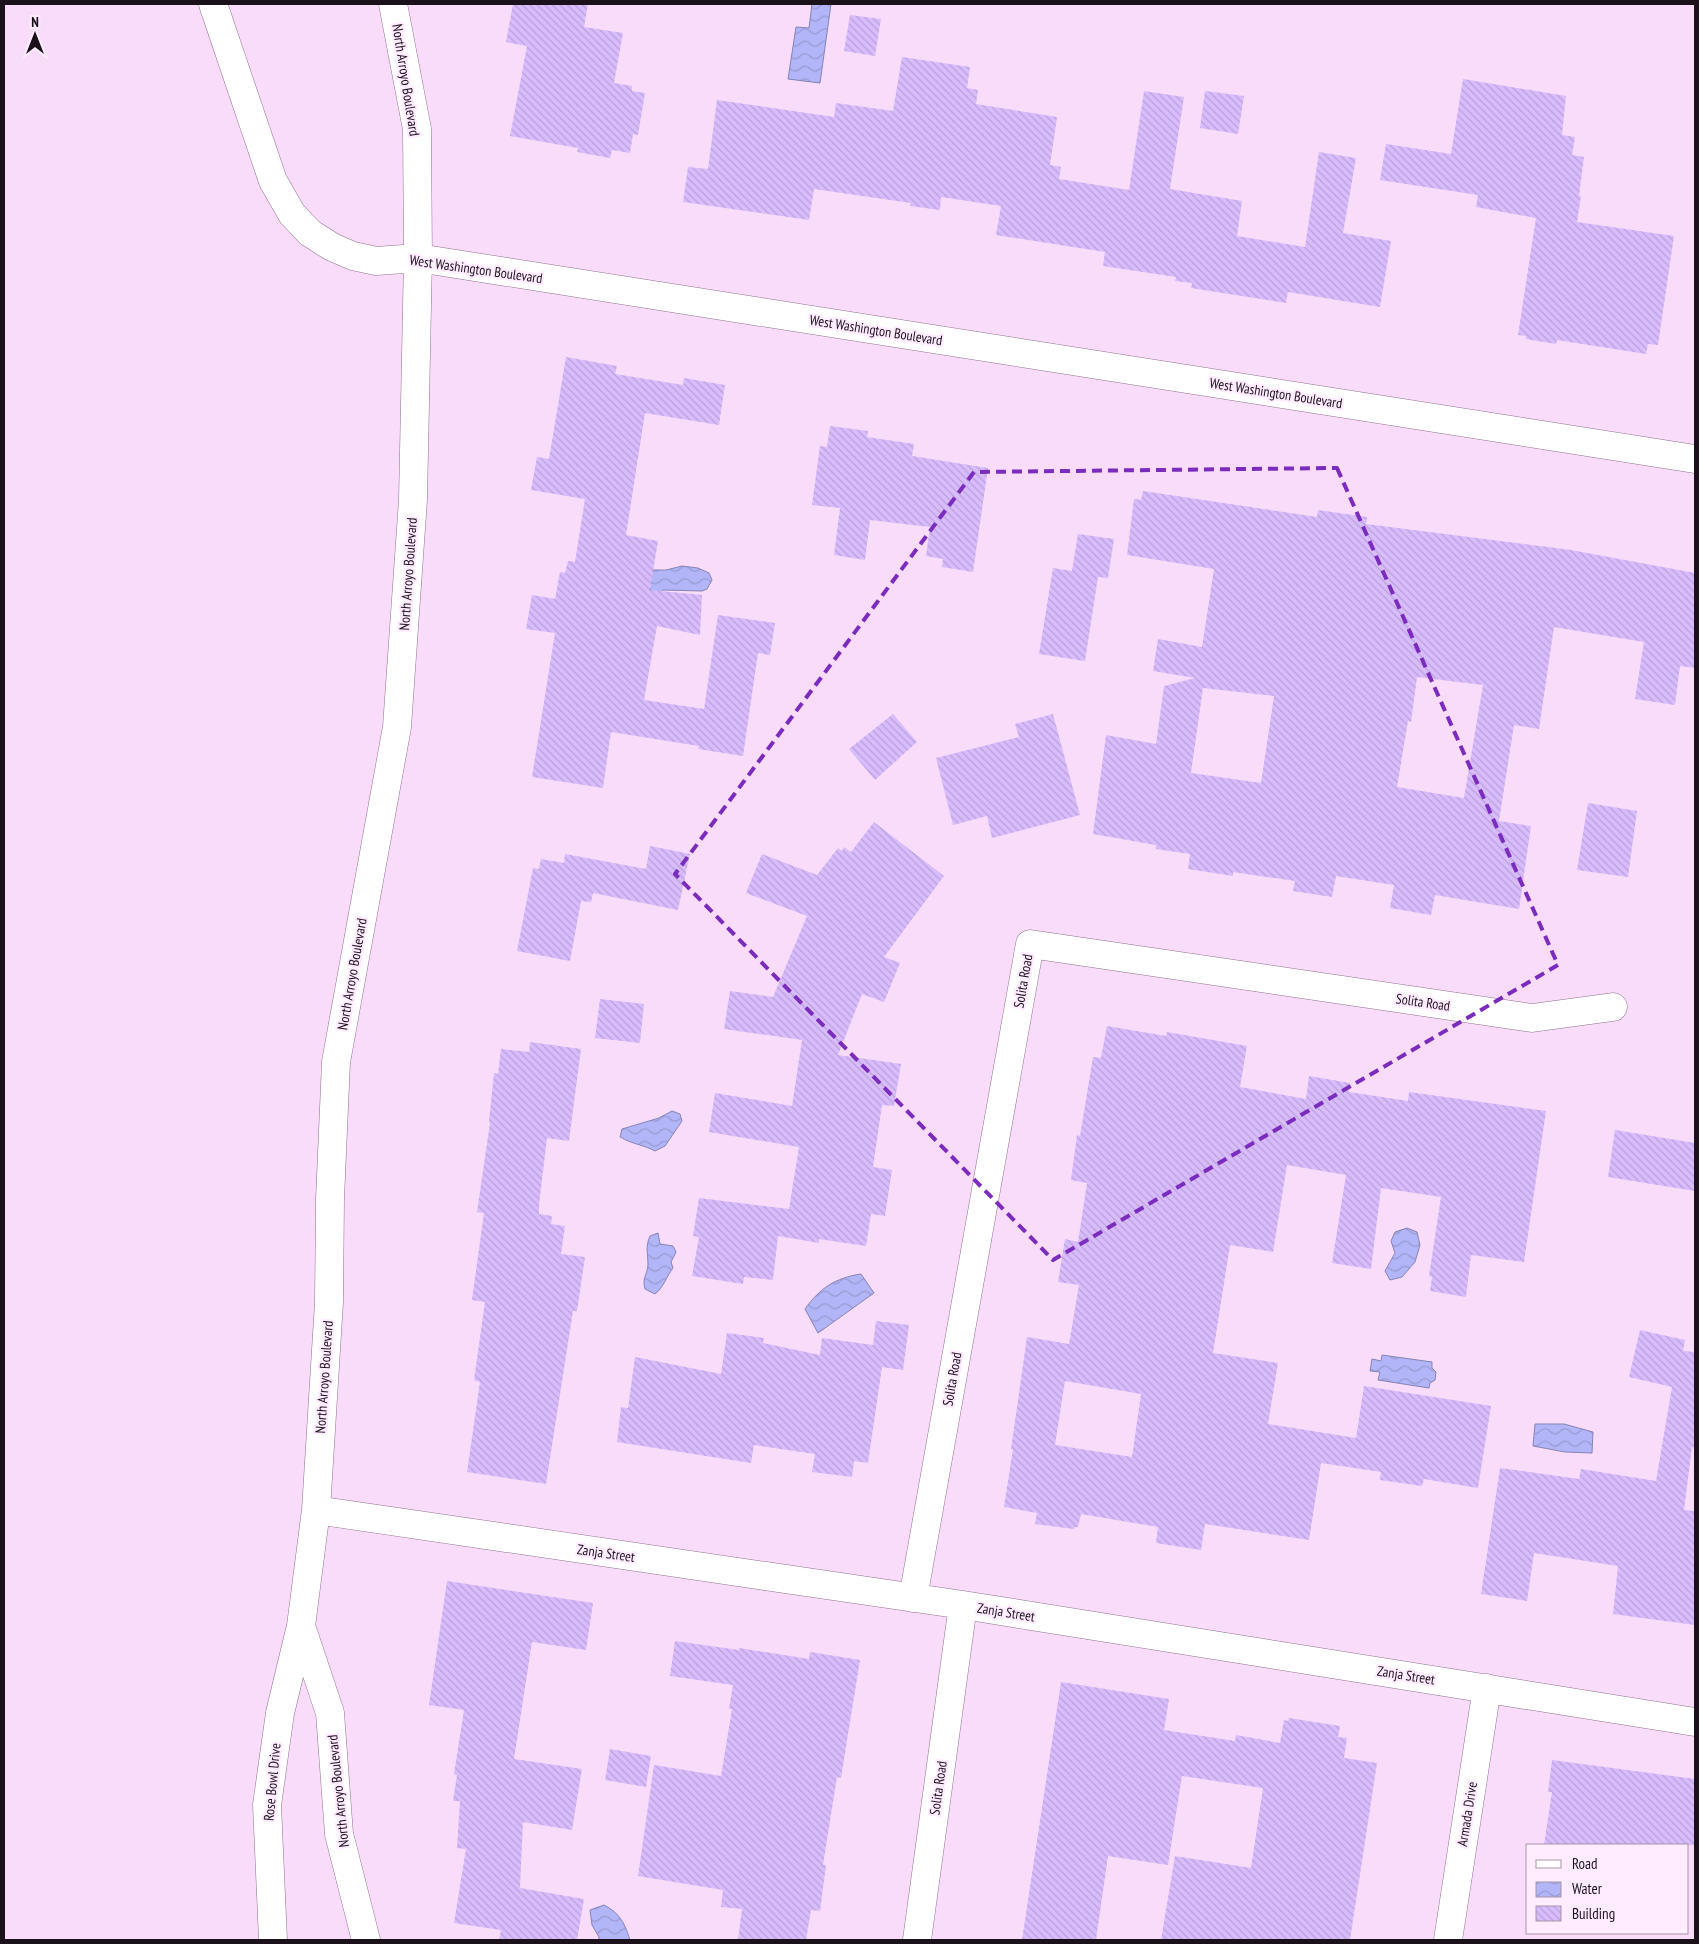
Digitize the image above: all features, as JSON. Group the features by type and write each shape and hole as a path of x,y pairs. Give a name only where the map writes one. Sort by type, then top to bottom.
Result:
{"street":[{"name":"West Washington Boulevard","path":"213,4 273,181 292,214 310,233 332,248 353,256 376,261 418,258 1695,459"},
{"name":"North Arroyo Boulevard","path":"366,1940 339,1834 330,1713 301,1626 316,1510 329,1302 330,1199 336,1062 397,727 413,500 418,258 417,129 393,4"},
{"name":"Solita Road","path":"913,1598 1030,944 1532,1018 1613,1007"},
{"name":"Zanja Street","path":"316,1510 963,1605 1695,1722"},
{"name":"Solita Road","path":"918,1940 963,1605"},
{"name":"Rose Bowl Drive","path":"273,1940 267,1805 280,1713 301,1626"},
{"name":"Armada Drive","path":"1448,1940 1487,1688"}],"highlighted area":[{"path":"1337,468 1558,965 1053,1260 675,874 974,472"}],"water":[{"path":"812,4 831,4 820,83 788,79 796,27 809,28"},
{"path":"682,566 698,568 709,573 712,580 707,589 702,591 663,590 658,595 652,592 646,582 650,570 666,570"},
{"path":"672,1111 680,1114 682,1121 665,1146 655,1151 620,1137 622,1129 659,1118"},
{"path":"1407,1228 1417,1232 1420,1245 1415,1262 1402,1277 1390,1280 1385,1271 1395,1253 1391,1241 1395,1232"},
{"path":"658,1233 660,1244 673,1246 676,1252 671,1262 673,1268 661,1288 655,1294 645,1289 644,1282 648,1265 648,1240 650,1236"},
{"path":"861,1274 874,1293 818,1333 805,1309 816,1295 829,1285 843,1278"},
{"path":"1382,1355 1432,1362 1432,1368 1436,1372 1435,1380 1430,1383 1429,1388 1378,1380 1380,1372 1370,1371 1372,1359 1381,1361"},
{"path":"1535,1424 1564,1424 1593,1432 1592,1453 1565,1452 1533,1446"},
{"path":"604,1905 621,1920 630,1940 599,1940 592,1925 590,1910"}],"building":[{"path":"513,4 588,4 584,27 623,33 614,83 632,86 632,91 645,93 638,135 633,134 630,153 612,150 610,158 577,152 578,148 510,136 527,46 506,42"},
{"path":"850,15 881,19 875,56 844,51"},
{"path":"902,57 970,67 967,88 978,90 976,104 1057,117 1050,165 1061,167 1059,179 1129,190 1144,91 1184,97 1170,189 1242,201 1237,236 1305,247 1319,152 1356,158 1343,233 1391,241 1380,307 1288,292 1286,303 1191,288 1192,283 1175,281 1176,277 1103,266 1105,252 996,235 1001,206 941,197 940,210 910,206 911,203 814,189 809,220 683,202 688,167 708,169 717,100 834,117 836,103 893,111"},
{"path":"1463,79 1566,96 1562,135 1575,137 1572,155 1584,157 1577,222 1674,236 1658,345 1648,344 1646,354 1557,340 1556,344 1526,339 1526,336 1518,335 1536,218 1476,207 1478,195 1380,180 1386,144 1451,154"},
{"path":"1205,91 1244,96 1238,134 1200,128"},
{"path":"566,357 617,366 615,374 683,385 684,378 725,385 719,425 645,413 626,535 658,541 650,590 702,595 700,635 657,626 644,700 704,709 718,615 775,623 770,655 758,653 743,756 698,749 699,746 611,732 603,788 532,777 555,633 526,629 532,595 555,599 560,572 565,573 568,561 575,562 585,499 531,490 537,457 549,459"},
{"path":"830,426 868,431 867,437 914,444 912,456 988,468 973,572 942,567 943,559 926,556 930,527 870,520 865,560 834,555 840,508 812,505 820,446 827,447"},
{"path":"1143,491 1317,517 1318,510 1367,517 1366,524 1571,550 1695,573 1695,668 1680,666 1675,705 1635,699 1644,642 1554,627 1539,729 1514,725 1499,821 1531,826 1519,909 1435,895 1431,915 1390,908 1394,885 1336,876 1332,897 1293,891 1295,881 1233,872 1233,876 1188,869 1190,854 1156,849 1156,845 1093,834 1106,735 1156,744 1164,686 1195,678 1153,671 1158,639 1202,647 1214,569 1127,555 1134,499 1141,500","holes":["1417,677 1483,685 1464,798 1397,787 1408,721 1411,722","1203,688 1274,696 1261,783 1191,773"]},
{"path":"1078,534 1114,539 1108,578 1098,577 1085,661 1039,654 1053,568 1072,571"},
{"path":"893,714 917,742 875,780 849,749"},
{"path":"1053,714 1080,815 992,838 987,816 953,825 936,758 1019,737 1015,724"},
{"path":"1588,803 1637,811 1628,877 1577,870"},
{"path":"874,822 944,876 884,957 900,963 884,1002 862,994 838,1055 901,1064 894,1106 882,1105 873,1167 892,1170 885,1216 871,1214 866,1246 819,1239 819,1243 778,1236 773,1280 744,1277 743,1284 692,1276 699,1237 693,1236 699,1198 789,1209 799,1147 709,1132 715,1093 792,1106 802,1040 724,1029 730,991 773,997 807,916 746,893 762,854 817,875 838,848 842,851 844,847 851,852"},
{"path":"650,846 690,854 678,910 593,893 591,902 581,901 570,961 517,951 533,868 539,869 541,859 564,863 565,854 646,869"},
{"path":"600,999 644,1004 640,1043 595,1038"},
{"path":"1107,1026 1166,1036 1167,1032 1247,1046 1240,1087 1306,1099 1309,1076 1350,1083 1349,1092 1408,1101 1409,1092 1546,1111 1524,1262 1471,1255 1466,1297 1430,1291 1432,1277 1429,1276 1441,1197 1381,1188 1371,1269 1332,1263 1346,1175 1287,1165 1273,1252 1230,1245 1213,1353 1278,1363 1268,1424 1356,1438 1364,1386 1491,1406 1478,1488 1424,1479 1422,1486 1380,1480 1381,1472 1321,1463 1309,1540 1205,1524 1201,1550 1156,1543 1158,1527 1081,1514 1078,1527 1074,1529 1035,1524 1037,1513 1004,1507 1027,1337 1069,1344 1079,1285 1058,1282 1065,1239 1078,1242 1087,1183 1071,1180 1077,1135 1080,1136 1093,1057 1101,1058","holes":["1065,1381 1141,1394 1132,1457 1055,1445"]},
{"path":"530,1042 581,1049 569,1141 547,1138 539,1205 539,1214 552,1216 551,1224 565,1226 561,1254 585,1257 577,1311 573,1311 546,1484 467,1472 480,1382 474,1380 485,1302 472,1300 484,1213 477,1212 490,1123 494,1073 498,1074 501,1049 529,1052"},
{"path":"1615,1130 1695,1143 1695,1191 1608,1177"},
{"path":"876,1321 909,1325 903,1370 882,1367 868,1463 854,1461 852,1477 812,1472 815,1454 754,1445 751,1463 617,1442 621,1407 628,1408 635,1357 721,1374 727,1333 764,1338 763,1343 820,1355 822,1338 873,1345"},
{"path":"1640,1330 1685,1340 1683,1351 1695,1352 1695,1448 1692,1447 1684,1510 1695,1511 1695,1625 1613,1614 1618,1566 1534,1553 1527,1601 1481,1594 1500,1468 1579,1479 1581,1469 1656,1481 1672,1387 1629,1377"},
{"path":"447,1581 593,1603 586,1650 532,1642 514,1759 582,1769 572,1830 523,1822 520,1888 584,1899 577,1940 499,1940 501,1930 454,1923 466,1849 457,1848 460,1801 453,1801 457,1775 454,1774 464,1710 429,1705"},
{"path":"675,1641 739,1650 739,1648 809,1659 810,1652 860,1660 841,1778 837,1777 823,1865 826,1865 820,1911 811,1910 806,1940 738,1940 742,1909 721,1907 723,1890 638,1876 654,1765 721,1776 732,1709 729,1709 733,1685 670,1676"},
{"path":"1061,1682 1169,1699 1164,1730 1235,1741 1236,1735 1280,1743 1284,1720 1288,1721 1289,1718 1340,1726 1338,1737 1347,1738 1344,1758 1377,1763 1350,1940 1161,1940 1175,1856 1251,1868 1263,1788 1182,1776 1168,1865 1108,1856 1096,1940 1022,1940"},
{"path":"610,1749 651,1756 646,1787 605,1780"},
{"path":"1552,1760 1695,1779 1695,1845 1544,1844 1552,1792 1548,1792"}]}
